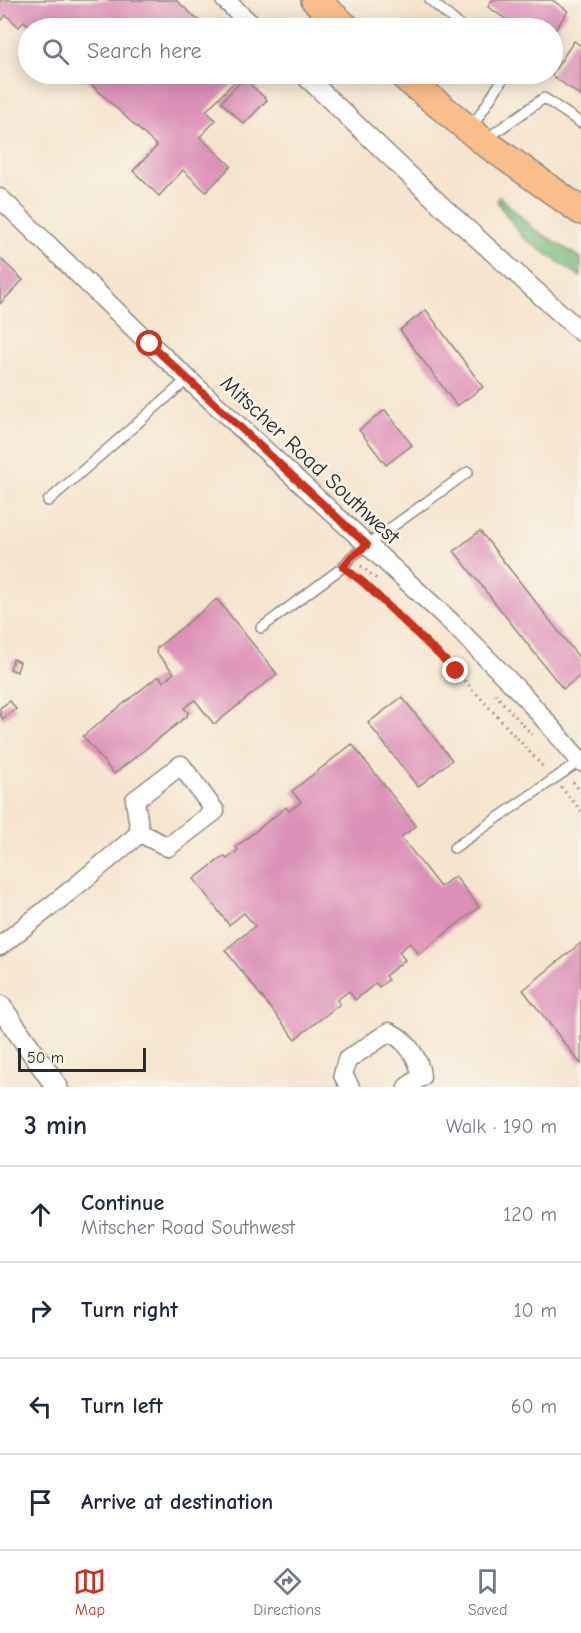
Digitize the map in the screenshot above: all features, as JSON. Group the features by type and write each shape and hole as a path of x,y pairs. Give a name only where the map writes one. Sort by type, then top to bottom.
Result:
{"main road":[{"path":"315,0 336,18"},
{"path":"413,84 476,136 581,211"}],"street":[{"path":"225,0 244,18"},
{"path":"314,84 445,209 581,332"},
{"name":"Mitscher Road Southwest","path":"0,198 188,379 484,655 525,698 580,762"},
{"path":"181,765 215,811 168,847 140,833 135,801 181,765"},
{"path":"0,946 140,833"},
{"path":"0,1006 57,1087"},
{"path":"350,1087 343,1075 347,1059 389,1032 400,1037 420,1066 421,1077 407,1087"}],"lane":[{"path":"430,0 451,18"},
{"path":"476,136 502,84"},
{"path":"476,136 544,99 581,123"},
{"path":"48,501 188,379"},
{"path":"261,628 343,567 351,557 468,472"},
{"path":"454,848 580,762"}],"path":[{"path":"351,557 379,582"},
{"path":"343,567 364,583 456,671 581,811"},
{"path":"491,689 542,746"},
{"path":"564,772 581,792"}],"green space":[{"path":"499,196 534,229 581,258 581,277 523,238 499,205 497,200"}],"building":[{"path":"0,0 176,0 196,18 18,18 18,26 6,15 2,20"},
{"path":"492,0 552,0 568,11 563,18 504,18 488,7"},
{"path":"574,41 581,46 581,96 563,83 563,58"},
{"path":"91,84 232,84 206,111 216,120 200,137 231,166 206,192 183,170 159,196 133,171 157,146"},
{"path":"238,84 250,84 267,100 244,124 221,102"},
{"path":"0,258 23,280 0,304"},
{"path":"426,310 483,387 457,406 400,330"},
{"path":"385,410 412,445 386,465 359,430"},
{"path":"480,531 581,660 581,675 563,689 454,551"},
{"path":"217,599 277,674 216,723 213,723 195,700 184,708 188,712 187,716 114,774 83,736 157,677 160,677 163,682 174,673 156,652 157,648"},
{"path":"13,659 20,662 17,672 10,669"},
{"path":"402,697 452,760 418,787 368,723"},
{"path":"10,701 16,709 3,719 0,715 0,708"},
{"path":"352,744 416,826 401,837 440,887 455,876 479,907 419,954 410,943 399,952 405,960 385,976 388,980 379,987 376,983 355,1000 349,991 337,1000 340,1004 295,1039 225,950 255,926 244,913 229,925 194,879 224,856 227,859 238,850 236,847 286,807 289,811 301,802 292,791"},
{"path":"581,943 581,1064 523,990"}],"route":[{"path":"150,344 367,545 351,557 343,567 364,583 456,671"}]}
